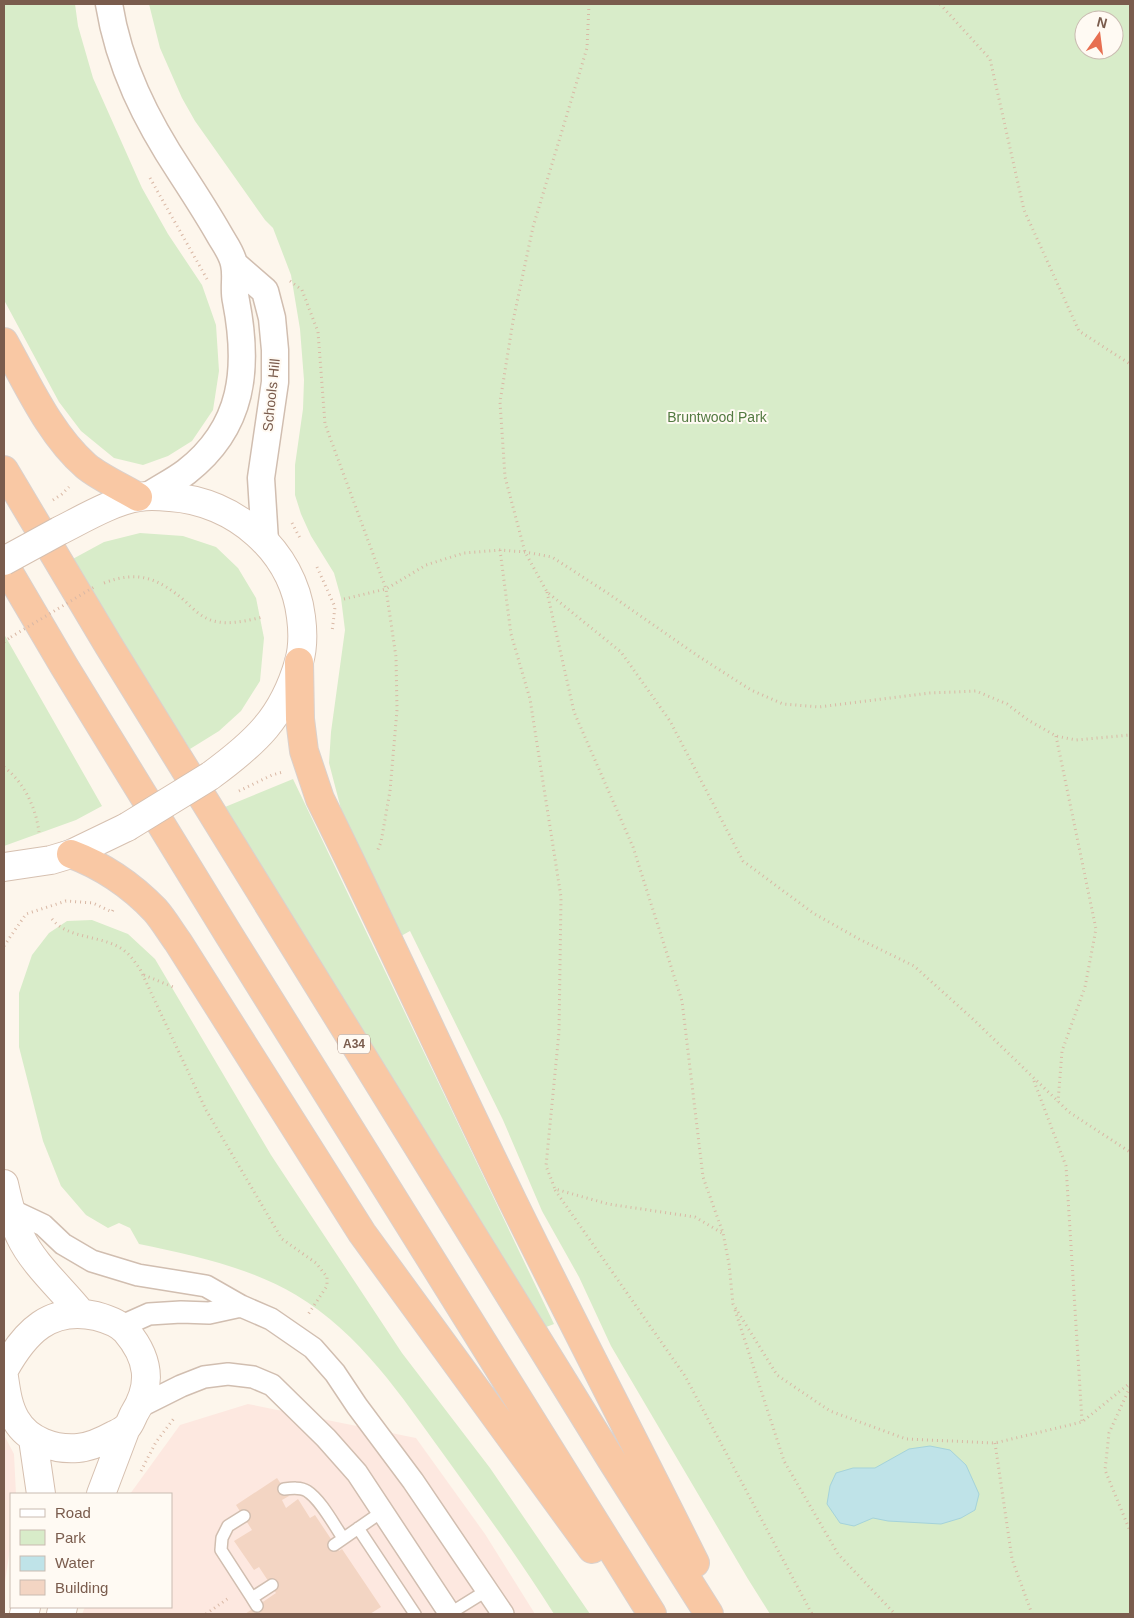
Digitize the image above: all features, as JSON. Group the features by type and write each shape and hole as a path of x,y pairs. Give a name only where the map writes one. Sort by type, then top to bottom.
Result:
{"highway":[{"path":"4,342 40,406 56,432 67,445 86,466 143,496"},
{"name":"A34","path":"4,470 156,723 611,1459 709,1614"},
{"path":"4,562 74,683 260,985 652,1614"},
{"path":"299,662 300,719 306,759 320,799 575,1328 650,1472 720,1614"},
{"path":"71,854 92,862 110,872 137,892 156,911 183,949 362,1233 525,1459 641,1614"}],"main road":[{"path":"4,562 99,511 143,496 182,498 220,509 244,523 265,541 288,573 300,606 302,627 299,662 289,691 264,731 239,755 210,776 127,827 71,854 14,866 4,886"},
{"path":"6,1196 21,1238 42,1268 81,1313"},
{"path":"4,1370 14,1351 29,1333 56,1317 81,1313 103,1318 122,1326 134,1341 146,1369 146,1384 101,1493"},
{"path":"4,1377 7,1397 16,1421 33,1439 56,1446 78,1448 102,1442 133,1417"},
{"path":"33,1439 41,1493"}],"street":[{"name":"Schools Hill","path":"110,4 118,46 128,76 142,107 167,152 201,202 229,251 234,264 235,299 240,317 243,359 238,398 220,436 205,455 186,472 143,496"},
{"name":"Schools Hill","path":"234,264 265,291 272,318 275,382 260,478 265,541"},
{"path":"6,1196 64,1244 92,1261 138,1275 206,1286 271,1320 313,1348 335,1373 356,1406 413,1481 503,1614"},
{"path":"122,1326 149,1314 209,1313 241,1306"},
{"path":"133,1417 181,1386 204,1377 228,1374 253,1377 272,1386 326,1438 357,1473 450,1614"}],"lane":[{"path":"284,1489 294,1487 307,1490 317,1500 339,1542 383,1511"},
{"path":"244,1516 228,1526 222,1538 221,1550 255,1602 272,1586"},
{"path":"358,1528 415,1614"},
{"path":"450,1614 486,1591"}],"path":[{"path":"589,4 587,48 533,227 513,321 500,402 505,477 525,552 547,592 574,712 633,847 682,1002 703,1177 723,1233 729,1264 733,1304 784,1461 838,1554 895,1614"},
{"path":"940,4 990,59 1024,210 1079,331 1130,364"},
{"path":"148,175 211,286"},
{"path":"288,279 302,290 318,332 325,424 386,589 396,657 397,710 390,791 381,842 363,886"},
{"path":"500,550 511,634 530,699 561,897 560,1032 546,1166 555,1189 685,1376 812,1614"},
{"path":"344,599 386,589 426,565 464,553 500,550 525,552 552,557 751,690 783,704 819,707 930,693 976,691 1007,704 1028,720 1056,736 1076,740 1130,735"},
{"path":"4,642 94,587 118,578 137,576 161,583 207,619 235,623 263,617"},
{"path":"547,592 621,652 670,721 743,861 813,913 859,939 914,966 974,1020 1069,1112 1130,1152"},
{"path":"1056,736 1096,929 1085,987 1062,1051 1058,1102"},
{"path":"4,765 33,804 37,817 38,832"},
{"path":"232,795 272,775 284,772"},
{"path":"4,946 26,914 66,901 93,903 112,912"},
{"path":"52,919 56,925 67,930 113,945 127,952 140,969 206,1110 267,1216 282,1239 316,1263 327,1277 327,1286 308,1314"},
{"path":"1033,1078 1066,1166 1082,1422"},
{"path":"555,1189 608,1204 695,1217 723,1233"},
{"path":"733,1304 777,1375 830,1411 906,1439 995,1443 1082,1422 1130,1385"},
{"path":"1130,1385 1109,1432 1105,1470 1130,1531"},
{"path":"138,1479 156,1442 175,1416 182,1412"},
{"path":"995,1443 1012,1559 1032,1614"},
{"path":"206,1614 245,1587"}],"shaded area":[{"path":"248,1404 416,1438 485,1534 535,1614 82,1614 85,1608 172,1608 172,1493 131,1493 180,1425"},
{"path":"4,1435 14,1454 16,1493 10,1493 10,1549 4,1589"}],"green space":[{"path":"4,4 75,4 78,26 93,78 142,188 168,234 202,285 216,325 219,371 213,410 192,441 168,456 143,465 114,458 81,431 59,402 4,300"},
{"name":"Bruntwood Park","path":"149,4 1130,4 1130,1614 770,1614 748,1579 611,1346 579,1277 542,1211 503,1120 410,931 401,936 341,809 329,763 331,732 345,630 341,598 334,573 311,536 295,495 295,465 303,409 304,380 300,329 291,275 273,228 265,220 195,121 182,98 160,48"},
{"path":"140,533 183,536 216,547 238,568 256,598 264,638 260,681 241,711 219,731 190,749 69,561 104,542"},
{"path":"4,634 102,806 76,820 4,846"},
{"path":"293,779 554,1324 541,1329 225,807"},
{"path":"92,920 128,934 155,959 271,1155 402,1353 490,1468 590,1614 554,1614 500,1534 396,1389 360,1347 319,1310 278,1285 240,1269 139,1244 130,1228 119,1223 108,1228 86,1215 61,1186 43,1141 19,1047 19,993 32,955 49,933 67,921"}],"water":[{"path":"930,1446 950,1450 966,1465 979,1494 975,1510 961,1518 941,1524 888,1521 873,1518 854,1526 840,1523 827,1504 830,1486 836,1473 853,1468 875,1468 909,1449"}],"building":[{"path":"277,1478 289,1496 282,1500 286,1508 298,1499 310,1518 315,1515 339,1551 342,1549 381,1607 370,1614 245,1614 276,1593 259,1567 254,1570 234,1541 252,1530 236,1505"}]}
